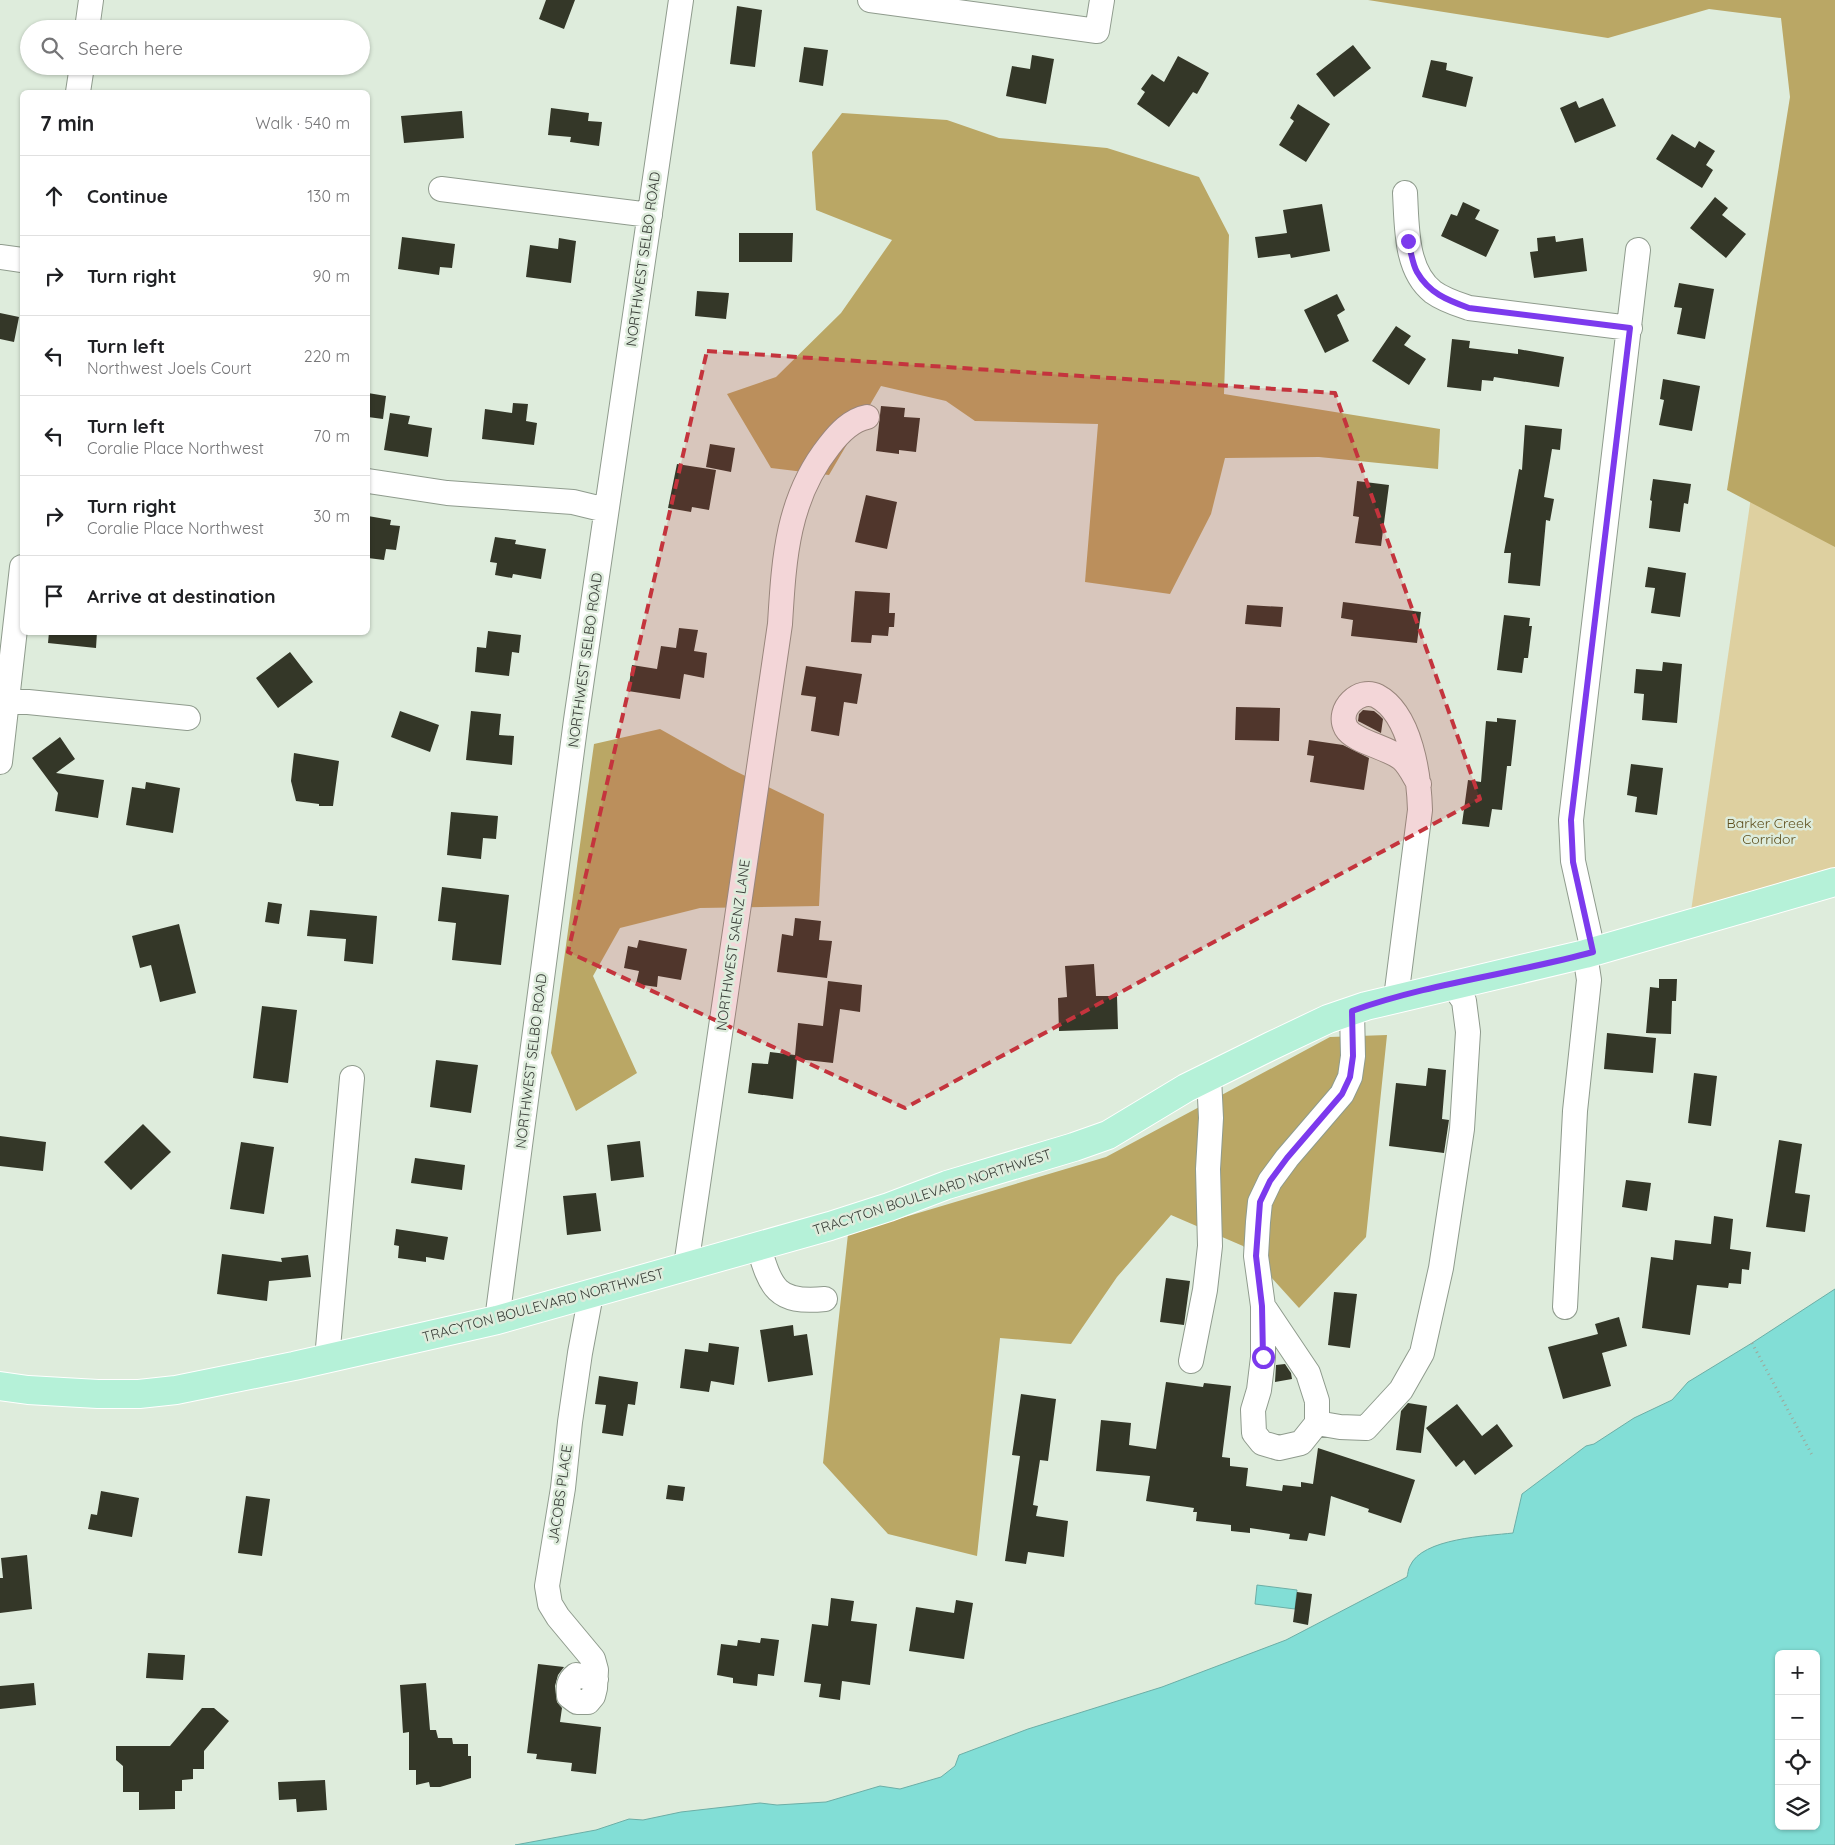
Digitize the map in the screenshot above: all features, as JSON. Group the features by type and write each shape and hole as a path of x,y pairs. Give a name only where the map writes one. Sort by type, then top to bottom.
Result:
{"main road":[{"name":"TRACYTON BOULEVARD NORTHWEST","path":"0,1386 74,1393 139,1394 176,1390 327,1359 497,1320 758,1246 872,1212 947,1184 1074,1148 1108,1135 1186,1088 1279,1042 1352,1011 1452,984 1532,968 1589,953 1835,882"}],"street":[{"path":"88,20 91,0"},
{"name":"NORTHWEST SELBO ROAD","path":"497,1320 575,730 681,0"},
{"path":"870,0 1097,31 1102,0"},
{"path":"78,90 81,75"},
{"path":"441,188 650,216"},
{"path":"1405,194 1408,241 1416,271 1432,292 1469,308 1630,328"},
{"path":"1565,1307 1575,1111 1589,980 1589,953 1573,862 1571,820 1638,250"},
{"path":"0,257 20,260"},
{"name":"NORTHWEST SAENZ LANE","path":"686,1266 780,624 788,535 799,496 816,463 837,435 858,419 867,417"},
{"path":"370,482 448,493 573,502 606,510"},
{"path":"0,762 20,586"},
{"path":"8,700 188,718"},
{"path":"1396,998 1420,810 1419,784"},
{"path":"1318,1423 1340,1427 1366,1428 1402,1390 1422,1353 1441,1268 1462,1129 1468,1032 1464,1001 1452,984"},
{"path":"1262,1306 1308,1373 1316,1401 1318,1423 1301,1443 1279,1448 1262,1443 1254,1433 1253,1410 1259,1390 1263,1357 1262,1306 1256,1256 1260,1202 1270,1181 1287,1158 1342,1094 1350,1077 1353,1056 1352,1011"},
{"path":"1191,1361 1205,1290 1210,1246 1208,1168 1211,1118 1209,1077"},
{"path":"327,1359 352,1078"},
{"path":"758,1246 770,1280 782,1295 806,1301 824,1299"},
{"name":"JACOBS PLACE","path":"591,1294 580,1353 563,1488 547,1586 550,1604 558,1617 593,1659 596,1680"}],"path":[{"path":"1752,1343 1812,1455"}],"highlighted area":[{"path":"707,351 1335,393 1480,799 905,1108 568,952"}],"green space":[{"name":"Barker Creek Corridor","path":"1823,0 1835,0 1835,882 1689,925"}],"shaded area":[{"path":"1368,0 1835,0 1835,547 1727,490 1790,97 1781,18 1709,9 1608,38"},
{"path":"842,113 947,120 999,138 1107,148 1199,177 1229,235 1224,394 1440,429 1438,469 1319,457 1225,458 1211,514 1170,594 1085,582 1098,424 975,421 946,401 881,386 829,475 771,468 727,394 776,377 841,313 892,240 816,210 812,152"},
{"path":"660,729 731,769 824,814 819,906 700,908 620,928 593,976 637,1073 576,1111 551,1053 594,744"},
{"path":"1387,1035 1366,1237 1299,1308 1243,1246 1171,1215 1117,1277 1071,1344 1000,1338 977,1556 888,1534 823,1463 848,1234 1106,1157 1330,1037"}],"water":[{"path":"1835,1289 1835,1845 515,1845 596,1830 629,1819 643,1820 681,1812 760,1803 777,1805 826,1802 880,1786 900,1789 941,1777 955,1766 959,1755 1028,1729 1162,1687 1286,1640 1407,1577 1409,1567 1427,1549 1472,1537 1513,1533 1522,1494 1586,1446 1594,1444 1634,1418 1672,1400 1688,1382"},
{"path":"1257,1585 1297,1590 1295,1609 1255,1604"}],"building":[{"path":"546,0 575,0 564,29 539,19"},
{"path":"737,6 762,10 755,67 730,64"},
{"path":"1353,45 1371,68 1334,97 1316,74"},
{"path":"804,47 828,50 823,86 799,82"},
{"path":"1032,55 1054,59 1046,104 1006,96 1012,66 1030,69"},
{"path":"1178,56 1209,73 1197,94 1193,92 1169,127 1137,104 1145,92 1141,89 1152,74 1164,82"},
{"path":"1431,60 1447,63 1446,70 1473,77 1466,107 1422,97"},
{"path":"1603,98 1616,126 1575,143 1560,108 1576,101 1579,108"},
{"path":"1298,104 1330,124 1306,162 1279,145 1294,121 1290,118"},
{"path":"551,108 589,113 588,121 602,122 599,146 570,142 571,137 548,135"},
{"path":"462,111 464,138 404,143 401,116"},
{"path":"1672,134 1695,148 1699,141 1715,151 1706,165 1713,170 1702,188 1656,159"},
{"path":"1715,197 1728,208 1722,215 1746,234 1726,258 1690,228"},
{"path":"1463,202 1480,210 1475,219 1499,230 1486,257 1441,236 1451,214 1457,216"},
{"path":"1322,204 1330,251 1291,258 1290,254 1258,258 1255,237 1287,233 1283,210"},
{"path":"739,233 793,233 792,262 739,262"},
{"path":"1555,236 1556,242 1583,238 1587,271 1534,278 1530,252 1538,251 1537,238"},
{"path":"402,237 455,244 452,268 440,267 439,275 398,269"},
{"path":"559,238 576,241 571,283 526,277 530,245 558,249"},
{"path":"1679,283 1714,289 1705,339 1677,334 1682,308 1674,307"},
{"path":"697,291 729,293 726,319 695,316"},
{"path":"1337,294 1345,310 1337,315 1349,341 1325,353 1304,310"},
{"path":"0,313 19,317 14,342 0,339"},
{"path":"1396,326 1411,336 1404,345 1426,359 1409,385 1372,361"},
{"path":"1452,339 1470,341 1469,348 1518,354 1518,349 1564,357 1559,387 1494,377 1493,381 1482,380 1481,391 1447,387"},
{"path":"1663,379 1700,386 1692,431 1659,425 1664,400 1660,399"},
{"path":"370,393 386,396 383,419 370,417"},
{"path":"513,403 528,404 526,421 537,423 534,445 482,439 485,409 512,413"},
{"path":"881,406 905,408 904,417 920,418 916,452 899,450 899,454 876,451"},
{"path":"390,413 410,416 408,424 432,428 428,457 384,450"},
{"path":"1525,425 1562,429 1560,450 1552,449 1544,497 1554,499 1550,521 1546,520 1540,586 1508,583 1511,553 1504,553 1519,469 1522,470"},
{"path":"710,444 735,448 731,472 706,467"},
{"path":"677,464 716,470 709,510 692,507 691,512 668,508"},
{"path":"1653,479 1691,484 1688,504 1684,503 1680,532 1649,528"},
{"path":"1357,481 1389,485 1381,546 1355,543 1359,517 1353,516"},
{"path":"866,495 897,502 887,549 855,542"},
{"path":"370,516 391,520 390,525 400,526 396,550 386,549 384,560 370,558"},
{"path":"495,537 516,540 515,544 546,549 541,579 513,574 512,578 495,575 497,563 490,562"},
{"path":"1648,567 1686,573 1680,617 1651,613 1655,588 1645,587"},
{"path":"855,591 890,593 889,613 895,613 894,627 889,627 888,636 872,635 871,643 851,642"},
{"path":"1343,602 1421,612 1417,643 1351,636 1353,620 1341,618"},
{"path":"1247,605 1283,607 1281,627 1245,624"},
{"path":"1504,615 1530,618 1529,626 1532,626 1528,658 1524,658 1522,673 1497,670"},
{"path":"679,628 698,630 694,651 707,653 704,678 684,674 680,699 628,691 632,665 657,669 661,646 676,648"},
{"path":"488,631 521,635 519,653 512,652 509,676 475,672 477,647 486,648"},
{"path":"49,635 97,635 96,648 48,643"},
{"path":"290,652 313,682 278,708 256,678"},
{"path":"1663,662 1682,664 1677,723 1642,720 1644,694 1634,693 1636,669 1662,671"},
{"path":"806,666 862,674 857,704 844,702 839,736 811,731 816,697 801,695"},
{"path":"1236,707 1280,708 1279,741 1235,740"},
{"path":"1363,710 1374,711 1383,719 1381,733 1358,721 1359,714"},
{"path":"400,711 439,725 430,752 391,737"},
{"path":"471,711 501,714 499,735 514,736 512,765 466,760"},
{"path":"1497,718 1516,720 1511,766 1507,766 1502,810 1492,809 1489,827 1462,824 1468,780 1481,782 1486,721 1497,722"},
{"path":"60,737 75,759 56,773 104,780 98,818 55,811 58,793 32,758"},
{"path":"1309,740 1343,745 1369,758 1364,790 1310,782 1314,756 1307,755"},
{"path":"294,753 339,761 333,806 319,806 319,804 296,801 291,781"},
{"path":"1631,764 1663,768 1657,815 1635,812 1637,797 1627,795"},
{"path":"146,782 180,788 173,833 126,825 132,787 145,789"},
{"path":"451,812 498,816 496,839 483,838 481,859 447,855"},
{"path":"442,887 509,895 501,965 452,960 456,923 438,921"},
{"path":"268,902 282,904 279,924 265,922"},
{"path":"310,910 377,916 373,964 344,961 346,939 307,936"},
{"path":"795,918 821,921 819,940 832,941 827,978 777,972 782,934 793,936"},
{"path":"179,924 196,993 160,1002 151,965 140,968 132,936"},
{"path":"639,940 687,949 681,980 658,976 657,987 636,984 639,971 624,968 628,946 637,948"},
{"path":"1094,964 1096,996 1117,996 1118,1029 1059,1031 1058,998 1067,997 1065,966"},
{"path":"1659,979 1677,979 1676,1001 1672,1001 1671,1034 1646,1033 1650,987 1659,988"},
{"path":"828,981 862,985 860,1012 840,1009 833,1063 797,1059 793,1099 748,1093 752,1063 768,1064 770,1052 795,1055 798,1023 823,1026"},
{"path":"262,1006 297,1010 288,1083 253,1078"},
{"path":"1607,1033 1656,1038 1653,1073 1604,1069"},
{"path":"436,1060 478,1065 471,1113 430,1107"},
{"path":"1428,1068 1446,1070 1442,1119 1449,1120 1444,1153 1389,1146 1396,1083 1426,1086"},
{"path":"1694,1073 1717,1076 1711,1126 1688,1123"},
{"path":"143,1124 171,1152 131,1190 104,1162"},
{"path":"0,1136 46,1142 43,1171 0,1166"},
{"path":"1779,1140 1802,1144 1795,1193 1810,1195 1805,1232 1766,1227"},
{"path":"640,1141 644,1177 611,1181 607,1145"},
{"path":"241,1142 274,1147 264,1214 230,1209"},
{"path":"415,1158 465,1165 462,1190 411,1183"},
{"path":"1626,1180 1651,1183 1647,1211 1622,1207"},
{"path":"596,1193 601,1231 567,1235 563,1196"},
{"path":"1714,1216 1733,1219 1730,1249 1751,1252 1749,1270 1742,1269 1741,1284 1729,1283 1728,1288 1697,1285 1690,1335 1642,1328 1651,1257 1673,1260 1675,1240 1711,1244"},
{"path":"396,1229 448,1237 444,1260 426,1257 426,1262 398,1258 399,1246 394,1245"},
{"path":"222,1254 282,1262 281,1258 308,1255 311,1277 269,1281 267,1301 217,1294"},
{"path":"1166,1278 1190,1281 1184,1325 1160,1322"},
{"path":"1334,1292 1357,1294 1350,1348 1328,1345"},
{"path":"1619,1317 1627,1346 1602,1353 1611,1386 1563,1399 1548,1347 1598,1334 1595,1324"},
{"path":"793,1325 794,1336 807,1334 813,1375 768,1382 760,1330"},
{"path":"709,1343 739,1347 734,1385 711,1381 709,1392 680,1388 685,1349 708,1352"},
{"path":"1285,1364 1291,1373 1292,1379 1275,1382 1276,1365"},
{"path":"599,1376 638,1382 635,1405 628,1404 623,1436 602,1433 606,1405 595,1404"},
{"path":"1166,1382 1203,1387 1204,1383 1231,1386 1222,1457 1230,1458 1230,1466 1248,1468 1246,1486 1282,1491 1283,1485 1301,1487 1301,1482 1313,1484 1318,1448 1415,1480 1401,1523 1368,1512 1369,1509 1331,1496 1325,1536 1309,1533 1307,1541 1289,1539 1290,1534 1250,1528 1250,1533 1231,1531 1231,1525 1196,1521 1197,1512 1193,1512 1194,1508 1146,1501 1150,1476 1096,1471 1101,1420 1131,1423 1129,1445 1156,1449"},
{"path":"1021,1394 1056,1399 1048,1461 1040,1460 1033,1505 1038,1506 1036,1516 1068,1521 1064,1557 1028,1552 1026,1564 1005,1561 1020,1456 1012,1455"},
{"path":"1408,1403 1427,1406 1421,1453 1396,1450 1401,1411"},
{"path":"1457,1404 1482,1436 1497,1424 1513,1446 1475,1475 1464,1460 1456,1467 1426,1428"},
{"path":"668,1485 685,1487 683,1501 666,1499"},
{"path":"101,1491 139,1498 132,1537 88,1529 91,1514 97,1515"},
{"path":"246,1496 270,1499 262,1556 238,1553"},
{"path":"27,1555 32,1609 0,1613 0,1578 3,1578 1,1558"},
{"path":"1297,1592 1312,1594 1308,1625 1293,1622"},
{"path":"831,1598 854,1601 851,1621 877,1624 870,1685 842,1681 840,1700 819,1697 821,1684 804,1682 812,1624 828,1626"},
{"path":"956,1600 973,1603 964,1659 909,1651 916,1607 954,1613"},
{"path":"761,1638 779,1640 774,1676 758,1674 757,1686 733,1683 733,1678 717,1675 721,1644 737,1646 738,1640 760,1643"},
{"path":"148,1653 185,1655 183,1680 146,1678"},
{"path":"538,1664 564,1667 558,1675 555,1686 557,1702 562,1708 560,1722 601,1727 596,1774 571,1771 572,1763 536,1759 537,1754 527,1753"},
{"path":"34,1683 36,1705 0,1709 0,1686"},
{"path":"426,1683 430,1730 436,1730 438,1738 452,1738 453,1744 468,1744 468,1756 471,1756 471,1778 440,1787 430,1787 429,1782 416,1785 416,1770 409,1770 409,1732 403,1733 400,1685"},
{"path":"202,1708 214,1708 229,1721 204,1751 204,1769 193,1769 193,1779 182,1780 182,1791 175,1791 175,1809 139,1810 139,1792 123,1792 123,1766 116,1760 116,1746 170,1746"},
{"path":"325,1780 327,1810 297,1812 296,1799 279,1800 278,1782"}],"route":[{"path":"1263,1357 1262,1306 1256,1256 1260,1202 1270,1181 1287,1158 1342,1094 1350,1077 1353,1056 1352,1011 1452,984 1532,968 1593,952 1573,862 1571,820 1630,328 1469,308 1447,300 1432,292 1416,271 1408,241"}]}
